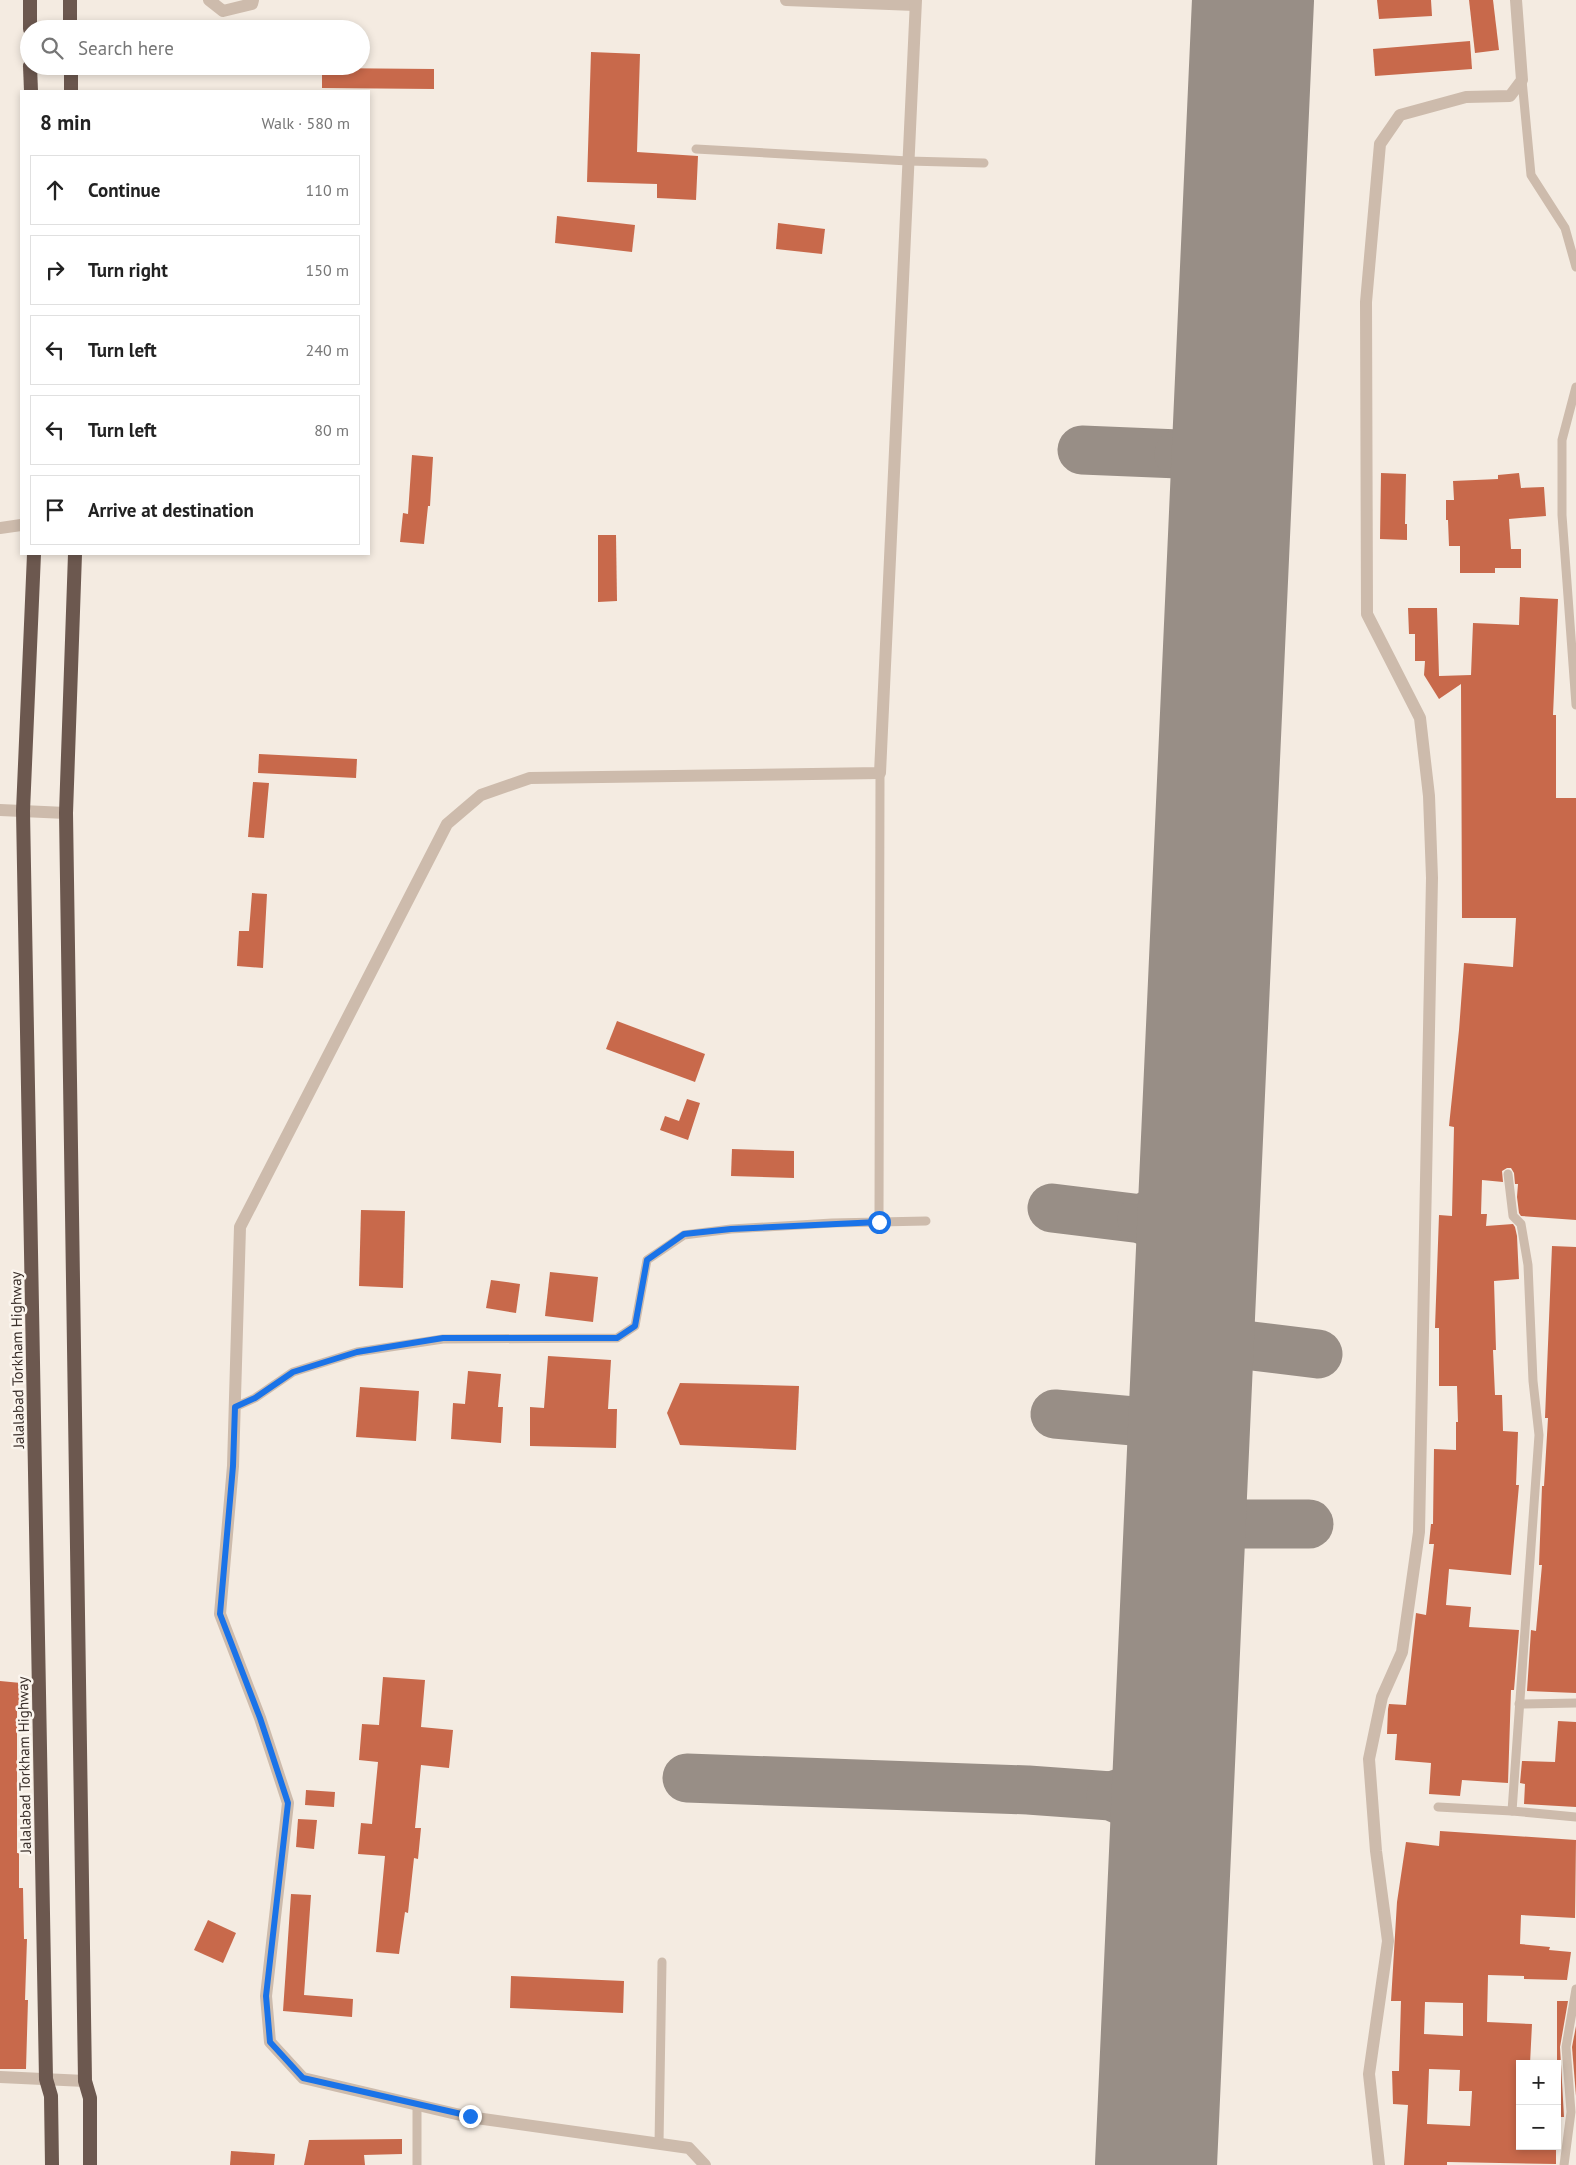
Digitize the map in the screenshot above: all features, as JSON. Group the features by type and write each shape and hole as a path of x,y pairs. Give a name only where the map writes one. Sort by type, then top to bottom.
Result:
{"highway":[{"path":"30,0 30,20"},
{"path":"70,0 70,20"},
{"path":"30,75 31,90"},
{"path":"71,75 71,90"},
{"name":"Jalalabad Torkham Highway","path":"34,555 23,811 46,2079 51,2096 52,2165"},
{"path":"75,555 66,812 85,2081 90,2098 90,2165"}],"street":[{"path":"209,0 223,10 252,4 253,0"},
{"path":"705,2165 689,2148 470,2116 303,2078 270,2042 266,1996 288,1803 260,1718 220,1614 233,1466 240,1226 447,824 481,795 530,778 880,773 915,3 786,0"},
{"path":"1379,2165 1369,2074 1388,1941 1376,1851 1369,1759 1382,1697 1402,1652 1419,1532 1432,878 1429,796 1420,718 1367,614 1366,302 1380,144 1400,115 1466,98 1510,96 1522,80 1516,0"},
{"path":"0,528 20,525"},
{"path":"0,810 66,812"},
{"path":"0,2077 85,2081"}],"lane":[{"path":"1522,80 1531,175 1565,228 1576,267"},
{"path":"696,149 908,161 984,162"},
{"path":"1576,387 1562,440 1562,515 1576,705"},
{"path":"879,1222 880,773"},
{"path":"1508,1174 1513,1216 1521,1224 1528,1265 1533,1381 1539,1436 1512,1811"},
{"path":"235,1407 255,1398 293,1372 357,1352 443,1338 617,1338 635,1326 647,1260 684,1234 740,1228 926,1221"},
{"path":"1519,1704 1576,1703"},
{"path":"1438,1808 1512,1811 1576,1817"},
{"path":"659,2144 662,1962"},
{"path":"1564,2165 1571,2112 1566,2047 1576,1989"},
{"path":"417,2104 417,2165"}],"building":[{"path":"1377,0 1431,0 1432,16 1379,19"},
{"path":"1469,0 1493,0 1499,50 1475,53"},
{"path":"1470,41 1472,69 1375,76 1373,49"},
{"path":"591,52 640,54 637,152 698,156 696,200 657,198 657,184 587,182"},
{"path":"370,68 434,69 434,89 322,88 322,75 370,75"},
{"path":"557,216 635,225 632,252 555,243"},
{"path":"778,223 825,229 822,254 776,249"},
{"path":"412,455 433,457 430,506 428,506 424,544 400,542 403,513 408,514"},
{"path":"1381,473 1406,474 1405,524 1407,524 1407,540 1380,539"},
{"path":"1519,473 1521,488 1544,487 1546,516 1509,519 1511,549 1521,549 1521,568 1495,568 1495,573 1460,573 1460,546 1449,546 1448,520 1446,520 1446,500 1454,500 1453,481 1498,479 1498,475"},
{"path":"598,535 616,535 617,601 598,602"},
{"path":"1520,597 1558,599 1553,715 1556,715 1556,798 1576,798 1576,1220 1521,1216 1517,1197 1518,1184 1515,1184 1514,1173 1511,1168 1502,1171 1503,1182 1482,1180 1481,1214 1487,1214 1486,1226 1513,1224 1517,1236 1519,1279 1494,1281 1496,1350 1493,1350 1495,1395 1502,1395 1503,1431 1518,1432 1516,1485 1519,1485 1511,1575 1449,1569 1446,1605 1471,1607 1469,1627 1519,1630 1514,1690 1511,1690 1508,1783 1462,1780 1460,1796 1429,1794 1431,1763 1395,1760 1397,1734 1387,1734 1388,1709 1389,1704 1406,1705 1416,1613 1426,1615 1434,1544 1429,1544 1431,1524 1433,1524 1434,1449 1456,1450 1456,1422 1458,1422 1457,1386 1439,1386 1439,1328 1435,1328 1439,1215 1452,1216 1454,1127 1449,1126 1464,963 1513,967 1516,918 1462,918 1461,684 1439,699 1424,675 1425,661 1415,661 1415,634 1409,634 1408,608 1437,608 1439,676 1471,675 1473,623 1519,625"},
{"path":"259,754 357,759 356,778 258,773"},
{"path":"253,782 269,783 264,838 248,837"},
{"path":"252,893 267,894 263,968 237,966 239,931 249,931"},
{"path":"617,1021 705,1054 695,1082 606,1049"},
{"path":"687,1099 700,1103 688,1140 660,1130 665,1116 679,1121"},
{"path":"732,1149 794,1151 794,1178 731,1176"},
{"path":"361,1210 405,1211 403,1288 359,1286"},
{"path":"1552,1246 1576,1247 1576,1693 1527,1691 1531,1630 1536,1631 1542,1565 1539,1565 1542,1486 1544,1486 1548,1418 1545,1418"},
{"path":"550,1272 598,1277 593,1322 545,1316"},
{"path":"491,1280 520,1284 516,1313 486,1308"},
{"path":"548,1356 611,1360 608,1409 617,1409 616,1448 530,1446 530,1407 544,1408"},
{"path":"468,1371 501,1374 498,1407 503,1407 501,1443 451,1439 453,1403 465,1404"},
{"path":"680,1383 799,1386 796,1450 680,1445 667,1413"},
{"path":"360,1387 419,1391 416,1441 356,1437"},
{"path":"383,1677 425,1680 421,1727 453,1730 449,1768 421,1765 415,1828 421,1828 418,1859 414,1858 408,1913 405,1912 399,1954 376,1952 385,1856 358,1854 361,1823 372,1824 378,1762 359,1760 362,1724 379,1725"},
{"path":"0,1681 21,1683 19,1707 17,1707 17,1853 19,1853 19,1888 23,1888 24,1939 27,1939 25,2000 28,2000 26,2069 0,2069"},
{"path":"1558,1721 1576,1722 1576,1807 1524,1804 1525,1784 1520,1783 1522,1761 1555,1762"},
{"path":"306,1790 335,1792 334,1807 305,1805"},
{"path":"298,1819 317,1820 314,1849 296,1847"},
{"path":"1440,1831 1576,1840 1575,1918 1521,1915 1520,1944 1550,1947 1549,1950 1571,1952 1567,1980 1524,1979 1524,1976 1488,1975 1487,2022 1532,2024 1530,2060 1516,2060 1516,2150 1556,2150 1556,2164 1447,2162 1447,2165 1404,2165 1408,2105 1393,2104 1392,2071 1399,2071 1401,2001 1391,2001 1397,1902 1406,1842 1439,1846","holes":["1425,2002 1463,2003 1463,2036 1424,2034","1429,2069 1460,2070 1459,2091 1472,2091 1470,2126 1427,2124"]},
{"path":"291,1894 311,1895 304,1995 353,1999 352,2017 283,2011"},
{"path":"208,1920 236,1933 223,1963 194,1950"},
{"path":"511,1976 624,1981 623,2013 510,2008"},
{"path":"1557,2001 1568,2001 1560,2047 1561,2060 1557,2060"},
{"path":"1576,2026 1576,2096 1572,2047"},
{"path":"1561,2064 1564,2117 1561,2117"},
{"path":"402,2139 402,2154 364,2155 365,2165 304,2165 309,2140"},
{"path":"231,2151 275,2154 274,2165 230,2165"}],"taxiway":[{"path":"1179,454 1208,441 1216,435 1221,427 1229,407 1236,353"},
{"path":"1082,450 1179,454 1201,463 1219,481 1225,498 1230,534"},
{"path":"1142,1219 1159,1209 1182,1190 1193,1168 1203,1120"},
{"path":"1052,1208 1142,1219 1164,1230 1176,1247 1186,1267 1196,1312"},
{"path":"1194,1339 1318,1354"},
{"path":"1055,1414 1190,1426"},
{"path":"1186,1524 1309,1524"},
{"path":"1111,1796 1141,1784 1159,1768 1170,1745 1177,1714"},
{"path":"687,1778 1028,1790 1111,1796 1132,1805 1144,1813 1155,1825 1162,1837 1171,1866"}],"runway":[{"path":"1156,2165 1253,0"}],"route":[{"path":"470,2116 303,2078 270,2042 266,1996 288,1803 260,1718 220,1614 233,1466 235,1407 255,1398 293,1372 357,1352 443,1338 617,1338 635,1326 647,1260 684,1234 731,1229 879,1222"}]}
